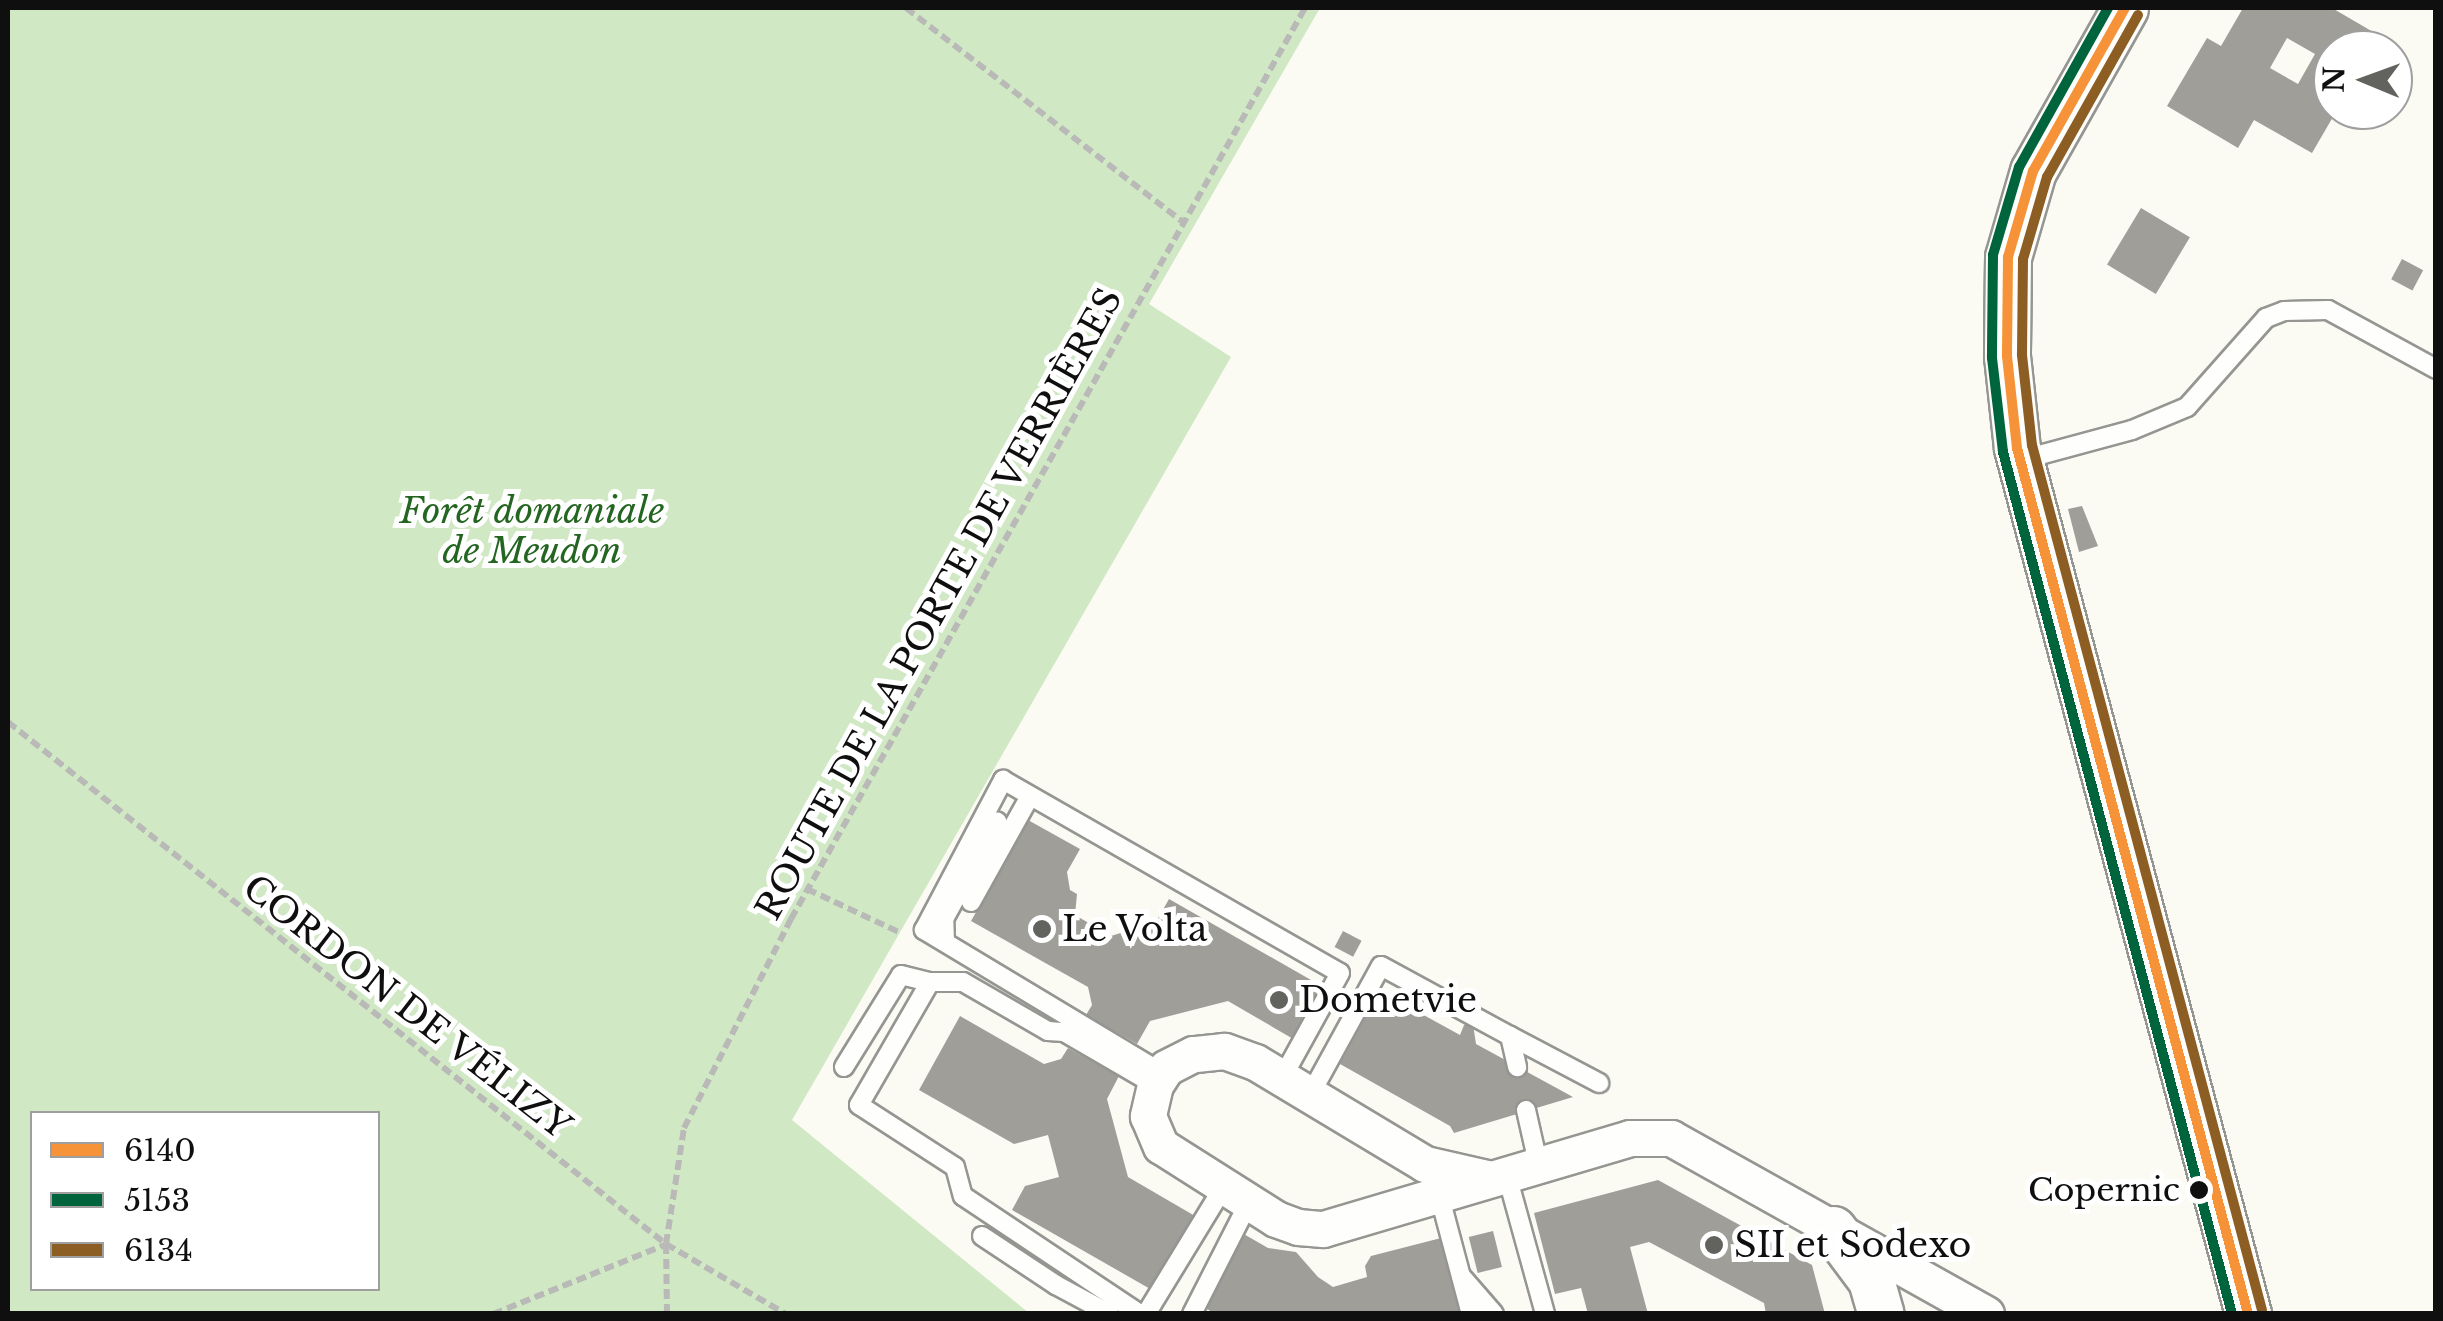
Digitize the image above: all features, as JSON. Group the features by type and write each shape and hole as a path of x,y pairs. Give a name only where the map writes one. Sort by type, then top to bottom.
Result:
{"street":[{"path":"2125,8 2034,171 2008,257 2006,356 2020,460 2248,1314"},
{"path":"1510,1171 1425,1164 1296,1087 1224,1051 1177,1059 1159,1079 1148,1116 1161,1146 1236,1194 1298,1227 1323,1229 1630,1138 1672,1138 1984,1312"},
{"path":"1833,1229 1871,1280 1881,1314"},
{"path":"1946,1314 1954,1309 1984,1312"}],"lane":[{"path":"2020,460 2132,430 2188,406 2266,318 2284,312 2328,310 2436,369"},
{"path":"1159,1079 1072,1020 1061,1008 924,930 1003,780 1340,973 1296,1087"},
{"path":"970,902 1030,796"},
{"path":"945,942 944,919 997,822"},
{"path":"1296,1087 1381,966 1600,1083"},
{"path":"844,1067 896,979 906,975 930,982 963,982 1048,1031 1064,1032 1159,1079"},
{"path":"930,982 859,1106 955,1168 963,1196 1143,1314 1236,1194"},
{"path":"1510,1036 1517,1067"},
{"path":"1526,1110 1510,1171 1545,1314"},
{"path":"1192,1312 1236,1194"},
{"path":"1439,1194 1470,1314"},
{"path":"982,1236 1056,1285 1110,1314"},
{"path":"1460,1276 1494,1314"}],"path":[{"path":"906,8 1182,222"},
{"name":"ROUTE DE LA PORTE DE VERRIÈRES","path":"667,1314 666,1244 684,1128 808,889 1305,8"},
{"name":"CORDON DE VÉLIZY","path":"8,722 666,1244 786,1314"},
{"path":"808,889 902,934 924,930"},
{"path":"493,1314 666,1244"}],"green space":[{"name":"Forêt domaniale de Meudon","path":"8,8 1320,8 1149,304 1231,357 792,1120 1029,1313 8,1313"}],"building":[{"path":"2243,8 2332,8 2370,30 2313,30 2313,53 2287,38 2270,68 2298,84 2313,58 2313,130 2325,130 2312,153 2254,120 2238,148 2167,106 2207,38 2221,46"},
{"path":"2141,208 2190,237 2156,294 2107,265"},
{"path":"2402,259 2423,270 2412,291 2391,279"},
{"path":"2082,506 2098,546 2079,552 2068,509"},
{"name":"Le Volta","path":"1028,820 1080,849 1067,872 1070,890 1077,894 1075,915 1111,936 1156,922 1169,899 1325,988 1295,1040 1228,1001 1150,1021 1137,1044 1086,1015 1092,1005 1088,987 971,921"},
{"path":"1343,931 1362,941 1353,957 1335,947"},
{"path":"1380,991 1460,1035 1464,1025 1473,1024 1476,1044 1573,1097 1454,1133 1450,1126 1340,1064"},
{"path":"960,1016 1044,1064 1061,1059 1068,1048 1119,1076 1107,1099 1128,1177 1195,1216 1152,1290 1012,1210 1025,1186 1059,1177 1048,1135 1014,1144 919,1090"},
{"name":"SII et Sodexo","path":"1658,1180 1812,1265 1825,1314 1766,1314 1764,1303 1649,1242 1630,1247 1648,1314 1588,1314 1581,1288 1555,1294 1534,1213"},
{"path":"1493,1231 1502,1267 1478,1273 1469,1237"},
{"path":"1242,1233 1268,1248 1296,1252 1318,1277 1333,1287 1367,1277 1365,1266 1371,1256 1445,1237 1465,1314 1215,1314 1204,1307"}],"transit line":[{"name":"5153","path":"2108,8 2019,167 1993,255 1992,358 2003,452 2232,1314"},
{"name":"6140","path":"2125,8 2033,171 2008,257 2007,356 2017,448 2248,1314"},
{"name":"6134","path":"2138,15 2047,177 2023,259 2022,355 2032,445 2262,1310"}],"place":[{"name":"Le Volta","path":"1042,929"},
{"name":"Dometvie","path":"1279,1000"},
{"name":"Copernic","path":"2199,1190"},
{"name":"SII et Sodexo","path":"1714,1245"}]}
